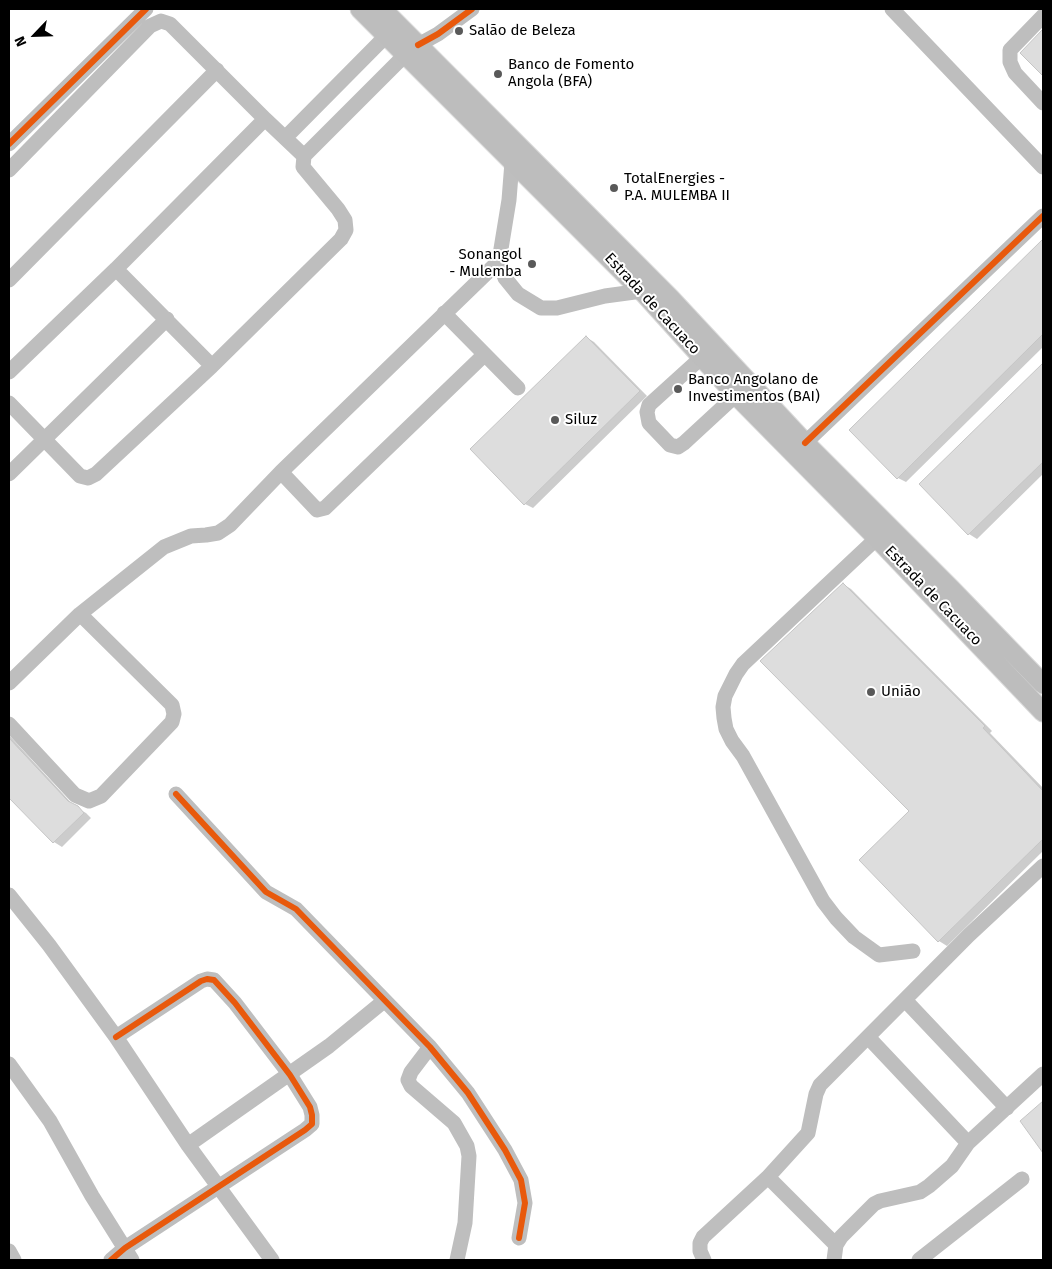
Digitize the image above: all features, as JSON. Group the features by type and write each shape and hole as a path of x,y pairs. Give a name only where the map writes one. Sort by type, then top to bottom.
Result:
{"main road":[{"name":"Estrada de Cacuaco","path":"360,9 386,36 412,50 670,298 805,443 952,589 1043,684"},
{"name":"Estrada de Cacuaco","path":"382,9 412,50 512,162 642,291 736,395 877,538 1043,712"}],"street":[{"path":"9,144 146,9"},
{"path":"9,403 80,476 88,478 96,474 212,366 341,239 346,230 345,220 303,167 304,156 412,50 472,9"},
{"path":"892,9 1043,167"},
{"path":"1043,16 1010,50 1010,62 1015,73 1043,103"},
{"path":"9,170 150,26 162,21 170,24 304,156"},
{"path":"285,138 386,36"},
{"path":"9,280 217,70"},
{"path":"9,372 116,270 266,119"},
{"path":"512,162 509,200 499,261 505,278 518,294 541,308 557,308 605,296 642,291"},
{"path":"805,443 1043,216"},
{"path":"9,683 80,614 164,547 191,536 218,533 230,525 281,472 499,261"},
{"path":"116,270 212,366"},
{"path":"444,313 518,388"},
{"path":"9,474 166,320"},
{"path":"281,472 317,510 325,508 484,354"},
{"path":"702,357 649,405 649,423 670,445 678,447 736,395"},
{"path":"877,538 743,664 725,696 723,707 726,729 732,741 743,756 823,901 836,918 854,937 879,955 913,951"},
{"path":"9,724 75,795 89,801 101,796 172,722 174,714 172,705 80,614"},
{"path":"176,794 266,892 296,909 384,1002 430,1047 478,1107 516,1169 520,1180 524,1204 519,1238"},
{"path":"704,1260 700,1251 700,1243 703,1236 768,1177 808,1133 816,1094 820,1085 969,935 1043,866"},
{"path":"9,895 49,945 116,1037 188,1145 272,1260"},
{"path":"111,1260 129,1254 219,1186 312,1124 310,1107 290,1075 235,1003 214,980 207,979 201,981 116,1037"},
{"path":"905,1000 1007,1108"},
{"path":"188,1145 290,1075 384,1002"},
{"path":"868,1037 968,1143"},
{"path":"430,1047 411,1072 408,1080 410,1086 454,1123 467,1146 469,1156 464,1223 456,1260"},
{"path":"9,1064 50,1120 92,1196 129,1254"},
{"path":"834,1260 836,1245 841,1237 874,1204 920,1192 929,1186 952,1166 968,1143 1043,1074"},
{"path":"768,1177 836,1245"},
{"path":"919,1260 1022,1179"},
{"path":"9,1251 14,1260"}],"building":[{"path":"1043,29 1043,76 1020,53"},
{"path":"1043,239 1043,334 897,479 849,430"},
{"name":"Siluz","path":"586,336 640,391 524,505 470,449"},
{"path":"1043,363 1043,462 968,535 919,484"},
{"path":"843,583 985,726 983,728 1043,791 1043,839 938,942 859,860 909,811 760,661"},
{"path":"9,738 68,801 78,806 84,813 53,843 9,798"},
{"path":"1043,1101 1043,1153 1020,1121"}],"cycle path":[{"path":"9,144 146,9"},
{"path":"418,45 438,34 472,9"},
{"path":"805,443 1043,216"},
{"path":"176,794 266,892 296,909 430,1047 468,1093 505,1150 521,1180 525,1203 519,1238"},
{"path":"111,1260 125,1248 312,1124 310,1107 290,1075 235,1003 214,980 207,979 201,981 116,1037"}],"place":[{"name":"Salão de Beleza","path":"459,31"},
{"name":"Banco de Fomento Angola (BFA)","path":"498,74"},
{"name":"TotalEnergies - P.A. MULEMBA II","path":"614,188"},
{"name":"Sonangol - Mulemba","path":"532,264"},
{"name":"Banco Angolano de Investimentos (BAI)","path":"678,389"},
{"name":"Siluz","path":"555,420"},
{"name":"União","path":"871,692"}]}
